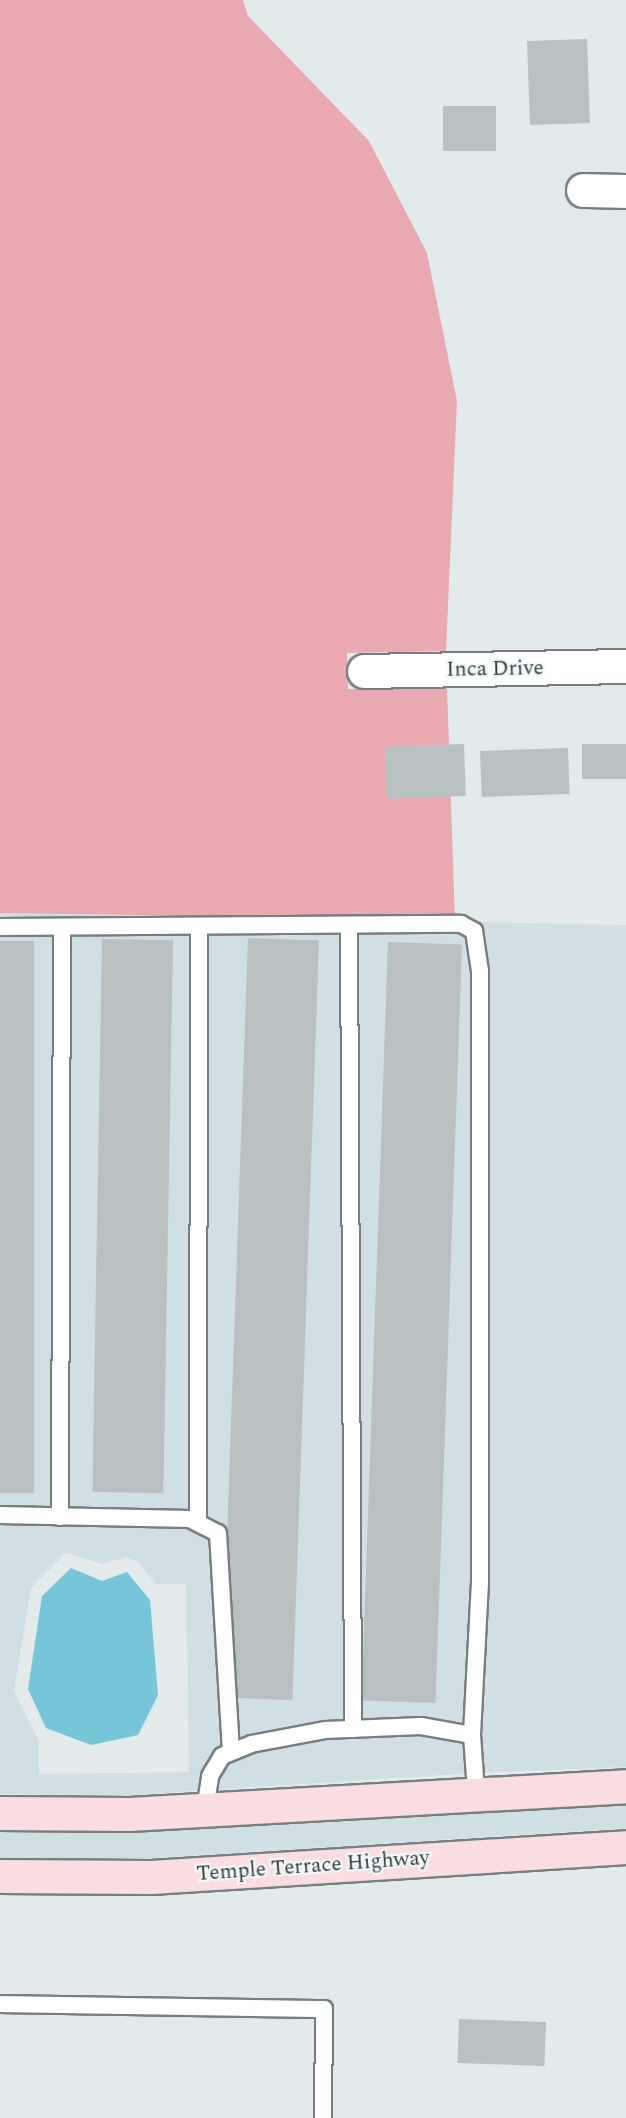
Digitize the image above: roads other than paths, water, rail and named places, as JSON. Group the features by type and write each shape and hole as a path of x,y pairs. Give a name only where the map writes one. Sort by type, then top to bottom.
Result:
{"main road":[{"path":"0,1813 205,1809 476,1791 626,1786"},
{"name":"Temple Terrace Highway","path":"0,1876 151,1876 626,1847"}],"street":[{"path":"583,190 626,191"},
{"name":"Inca Drive","path":"364,671 626,666"}],"lane":[{"path":"0,927 461,924 474,931 480,971 480,1582 472,1735 476,1791"},
{"path":"349,925 353,1729"},
{"path":"198,1522 199,926"},
{"path":"60,1517 62,927"},
{"path":"0,1515 190,1519 218,1533 231,1752"},
{"path":"205,1809 210,1776 222,1756 251,1744 325,1730 421,1726 472,1735"},
{"path":"0,2004 324,2009 323,2118"}],"water":[{"path":"71,1568 102,1581 127,1572 150,1600 158,1695 138,1735 91,1745 46,1728 28,1689 42,1596"}]}
